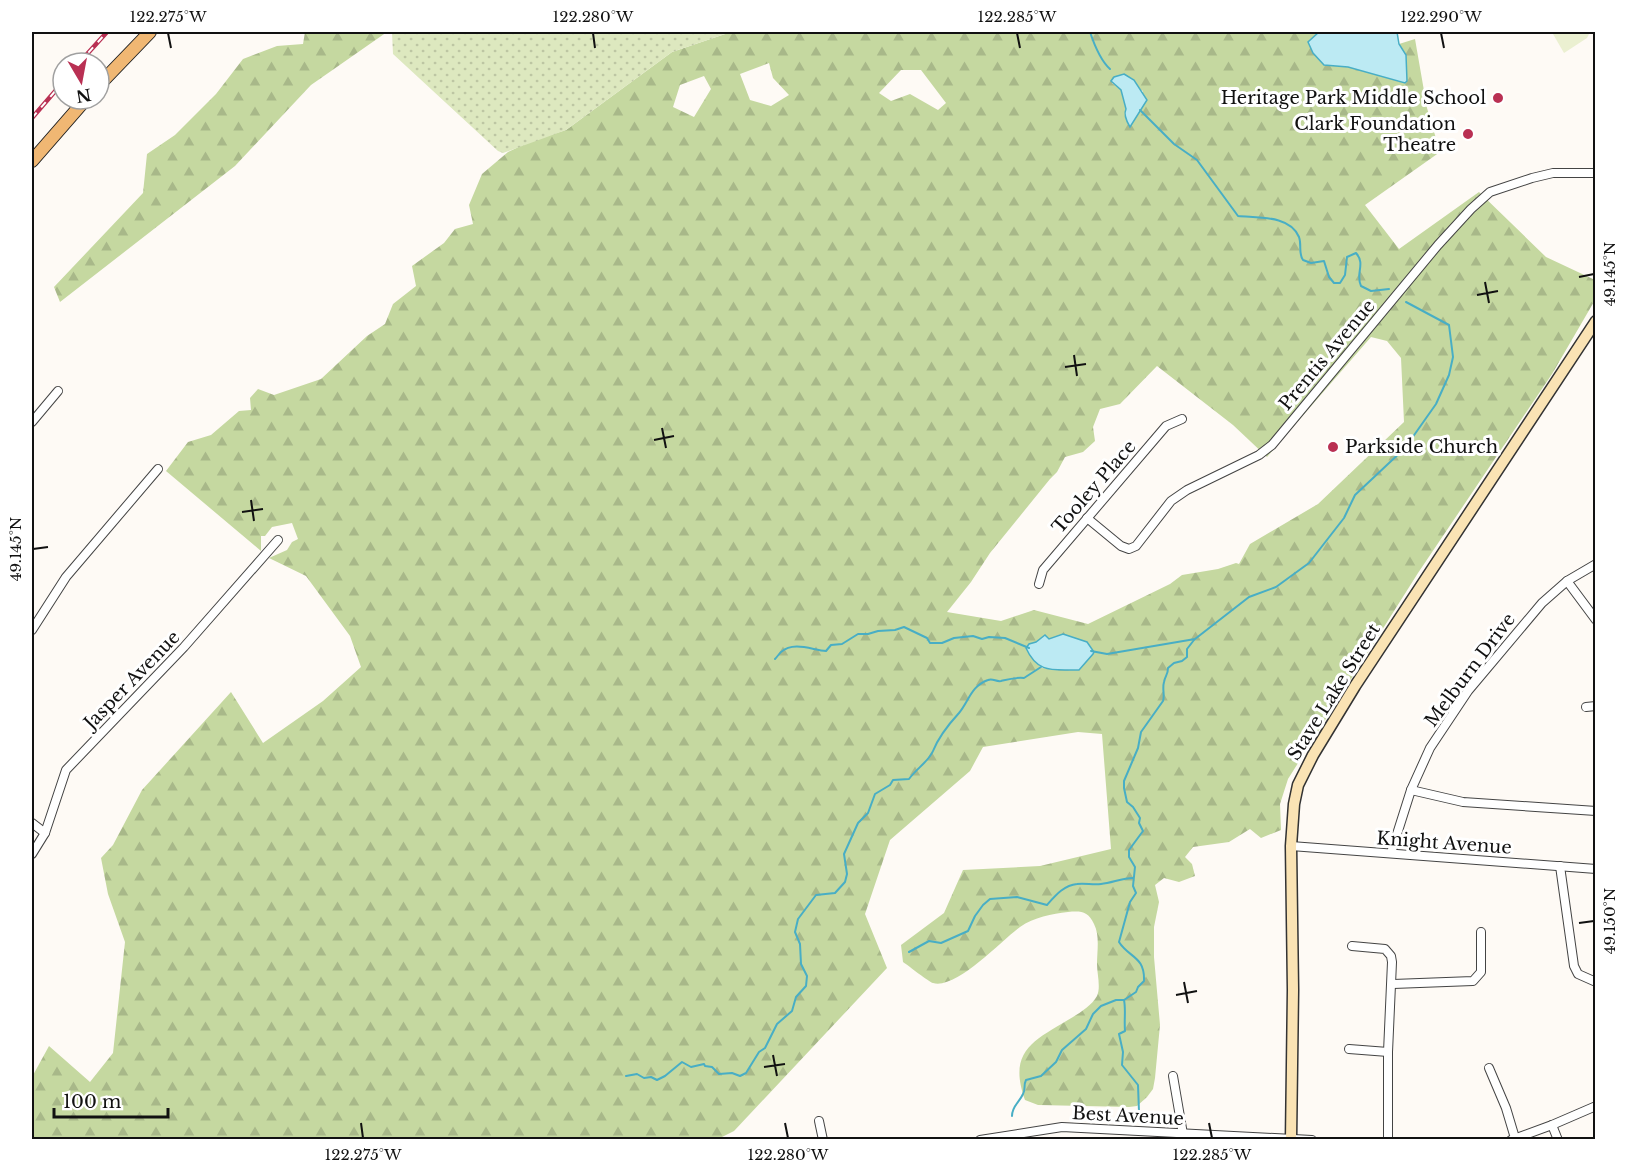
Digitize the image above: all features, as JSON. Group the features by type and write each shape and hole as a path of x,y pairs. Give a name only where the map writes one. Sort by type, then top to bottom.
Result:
{"main road":[{"path":"111,73 150,32"},
{"path":"32,161 76,111"},
{"name":"Stave Lake Street","path":"1291,1139 1293,990 1291,846 1295,795 1298,785 1313,755 1355,686 1596,321"}],"street":[{"name":"Prentis Avenue","path":"1087,518 1121,546 1129,549 1136,546 1171,501 1187,490 1259,455 1272,445 1438,245 1490,192 1553,173 1596,173"},
{"path":"32,422 58,391"},
{"name":"Tooley Place","path":"1039,584 1043,570 1166,426 1182,419"},
{"path":"32,630 66,577 158,469"},
{"name":"Jasper Avenue","path":"32,854 45,833 66,770 184,647 278,540"},
{"name":"Melburn Drive","path":"1391,853 1411,790 1430,748 1468,691 1542,603 1568,581 1596,564"},
{"path":"1568,581 1596,620"},
{"path":"1586,707 1596,706"},
{"path":"1411,790 1463,802 1596,810"},
{"path":"32,823 45,833"},
{"name":"Knight Avenue","path":"1291,846 1596,869"},
{"path":"1560,866 1574,966 1578,974 1596,982"},
{"path":"1393,984 1473,981 1481,972 1481,932"},
{"path":"1353,946 1385,949 1391,956 1393,984 1388,1052 1388,1140"},
{"path":"1349,1049 1388,1052"},
{"path":"1490,1068 1500,1092 1513,1139 1596,1106"},
{"path":"1173,1076 1184,1137"},
{"path":"819,1121 823,1140"},
{"path":"1552,1125 1558,1140"},
{"name":"Best Avenue","path":"980,1140 1062,1127 1184,1137 1312,1140"}],"green space":[{"path":"305,32 387,32 311,85 235,166 60,302 54,287 143,193 147,154 175,135 216,94 243,59 277,46 303,44"},
{"path":"392,32 731,32 672,52 566,130 503,153 498,151 393,54"},
{"path":"731,32 1319,32 1308,42 1324,65 1348,67 1405,83 1406,63 1399,44 1415,39 1427,108 1440,152 1365,205 1399,249 1479,192 1546,257 1595,280 1595,300 1552,374 1418,573 1288,779 1280,804 1281,830 1261,838 1250,829 1229,842 1193,847 1185,857 1192,864 1195,876 1179,882 1164,878 1155,885 1159,902 1154,927 1154,957 1160,1025 1153,1089 1137,1106 1038,1105 1025,1100 1020,1083 1022,1058 1028,1048 1036,1040 1083,1011 1097,996 1099,985 1097,933 1087,914 1068,912 1031,921 1020,927 966,972 943,983 931,982 903,962 901,945 944,913 963,870 1040,866 1111,849 1102,734 1078,732 983,747 970,771 890,840 865,914 887,968 734,1131 718,1139 32,1140 32,1077 49,1046 90,1082 113,1053 125,942 108,894 101,858 113,845 142,790 231,692 263,743 323,701 361,667 350,636 306,576 269,558 287,550 292,542 298,539 292,523 272,527 265,536 261,536 261,551 166,471 188,442 211,435 239,411 251,410 250,398 258,389 274,395 321,379 367,336 385,324 393,304 416,286 412,266 444,243 455,229 473,224 469,205 482,174 508,152 531,141 566,130 672,52","holes":["769,63 773,78 789,95 771,106 750,100 740,74","901,70 921,70 946,103 938,110 910,94 891,101 879,93","704,76 711,89 694,117 673,107 680,85","1116,77 1132,78 1143,91 1130,126 1121,90 1112,83","1371,337 1387,341 1401,358 1404,422 1318,504 1250,544 1239,564 1182,575 1170,584 1088,624 1034,610 1001,621 947,612 990,553 1057,472 1065,457 1083,452 1095,441 1093,427 1100,409 1120,404 1157,366 1233,425 1267,457","1073,638 1087,642 1093,654 1079,670 1041,668 1029,644 1048,639"]},
{"path":"1590,32 1587,38 1564,53 1553,34"}],"water":[{"path":"1319,32 1397,32 1399,44 1406,55 1407,81 1405,83 1348,67 1324,65 1313,53 1308,42"},
{"path":"1124,74 1134,80 1147,100 1130,127 1125,116 1126,109 1121,90 1111,81 1114,77"},
{"path":"1063,634 1087,642 1094,652 1079,670 1048,669 1036,663 1026,648 1029,644 1045,635 1049,639"}],"waterway":[{"path":"1090,32 1100,57 1110,69"},
{"path":"1140,110 1174,144 1197,160 1238,216 1273,219 1288,225 1299,237 1303,260 1311,263 1324,261 1329,277 1334,283 1340,283 1345,275 1347,257 1356,253 1360,261 1359,282 1361,286 1371,291 1389,289"},
{"path":"1091,651 1107,654 1195,639 1249,597 1276,587 1309,563 1344,518 1355,495 1405,448 1436,404 1449,375 1453,357 1449,325 1406,302"},
{"path":"775,659 781,652 792,647 826,651 831,645 842,644 858,634 904,627 927,638 930,643 942,643 954,638 973,636 982,639 1005,638 1029,648"},
{"path":"1139,1112 1138,1085 1122,1065 1123,1052 1119,1034 1125,1031 1124,1000 1136,992 1144,981 1144,973 1139,962 1119,942 1130,902 1136,893 1133,886 1135,867 1129,857 1129,850 1143,831 1139,823 1140,818 1127,802 1124,781 1138,748 1141,732 1163,701 1163,685 1168,668 1187,657 1187,649 1194,640"},
{"path":"626,1076 637,1074 644,1078 651,1077 657,1080 682,1062 691,1067 704,1064 712,1067 719,1074 732,1073 740,1076 746,1073 759,1052 765,1048 777,1024 792,1011 796,997 806,986 807,976 801,964 800,944 795,932 798,919 816,895 835,893 845,882 847,874 844,854 858,823 868,813 875,794 890,785 893,780 909,779 929,758 944,731 978,686 990,680 1024,678 1041,667"},
{"path":"909,952 929,941 941,943 968,931 975,916 990,899 1017,897 1047,905 1068,886 1101,884 1133,878"},
{"path":"1012,1116 1014,1107 1024,1092 1026,1080 1041,1076 1056,1062 1062,1050 1086,1029 1093,1014 1101,1006 1116,1000 1124,1000"}],"railway":[{"path":"90,51 107,32"},
{"path":"32,118 51,96"}],"place":[{"name":"Heritage Park Middle School","path":"1498,98"},
{"name":"Clark Foundation Theatre","path":"1468,134"},
{"name":"Parkside Church","path":"1333,447"}]}
